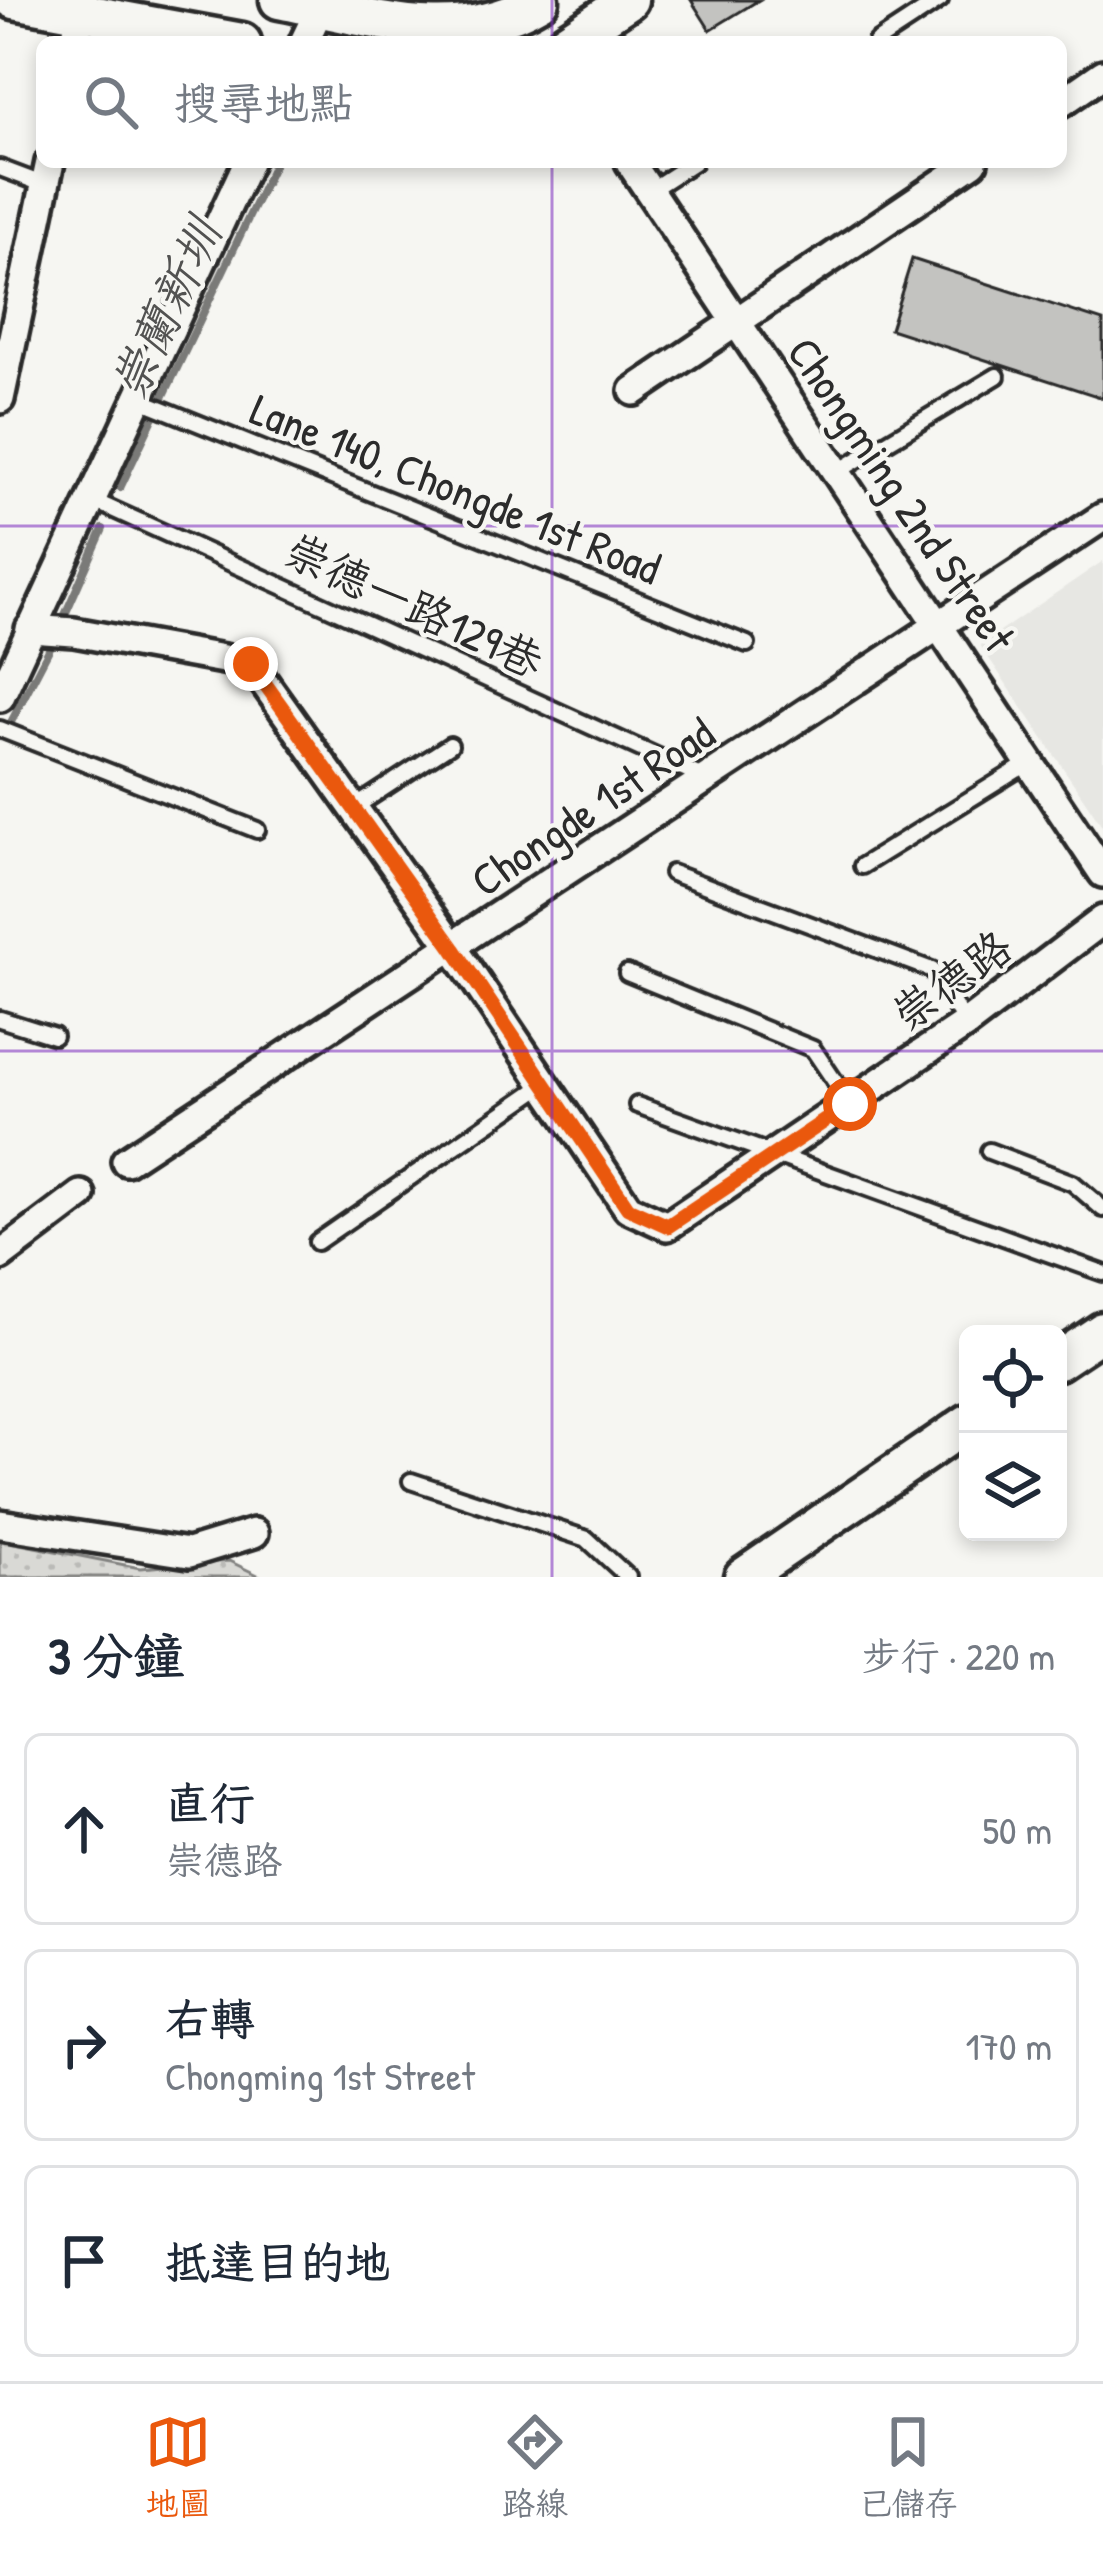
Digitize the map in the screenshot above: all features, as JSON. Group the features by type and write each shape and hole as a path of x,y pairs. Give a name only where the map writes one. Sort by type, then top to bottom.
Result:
{"street":[{"path":"14,0 79,18 201,36"},
{"path":"280,0 415,28 465,29 515,15 541,0"},
{"path":"575,36 629,0"},
{"path":"310,36 336,8"},
{"path":"1067,99 1103,74"},
{"path":"0,697 37,629 89,499 141,400 245,168"},
{"name":"Chongming 2nd Street","path":"634,168 1103,872"},
{"path":"634,391 964,168"},
{"path":"0,399 47,174"},
{"name":"Chongde 1st Road","path":"126,1161 1103,517"},
{"path":"37,629 251,664 356,807 545,1084"},
{"name":"崇德路","path":"545,1084 628,1208 668,1226 966,1024 1103,920"},
{"path":"0,1256 81,1195"},
{"path":"1067,1355 1103,1330"},
{"path":"743,1577 959,1429"},
{"path":"0,1524 189,1553 254,1533"}],"lane":[{"path":"885,36 940,0"},
{"path":"0,168 47,174"},
{"path":"649,191 685,168"},
{"path":"837,472 997,376"},
{"name":"Lane 140, Chongde 1st Road","path":"141,400 747,644"},
{"name":"崇德一路129巷","path":"89,499 707,779"},
{"path":"0,730 257,830"},
{"path":"356,807 450,745"},
{"path":"862,866 1030,762"},
{"path":"672,873 932,970 966,1024"},
{"path":"626,973 813,1049 850,1104"},
{"path":"0,1019 54,1036"},
{"path":"317,1242 545,1084"},
{"path":"637,1105 1103,1273"},
{"path":"989,1151 1073,1183 1103,1209"},
{"path":"411,1481 587,1539 628,1577"}],"shaded area":[{"path":"1103,561 1103,827 980,645"},
{"path":"0,1540 140,1568 229,1561 262,1577 0,1577"}],"building":[{"path":"691,0 759,0 710,30"},
{"path":"912,259 1103,321 1103,398 890,329"}],"waterway":[{"name":"崇蘭新圳","path":"336,36 342,23"},
{"name":"崇蘭新圳","path":"120,488 272,168"},
{"name":"崇蘭新圳","path":"60,626 103,529"},
{"name":"崇蘭新圳","path":"9,726 54,640"}],"route":[{"path":"251,664 356,807 628,1208 668,1226 850,1104"}]}
